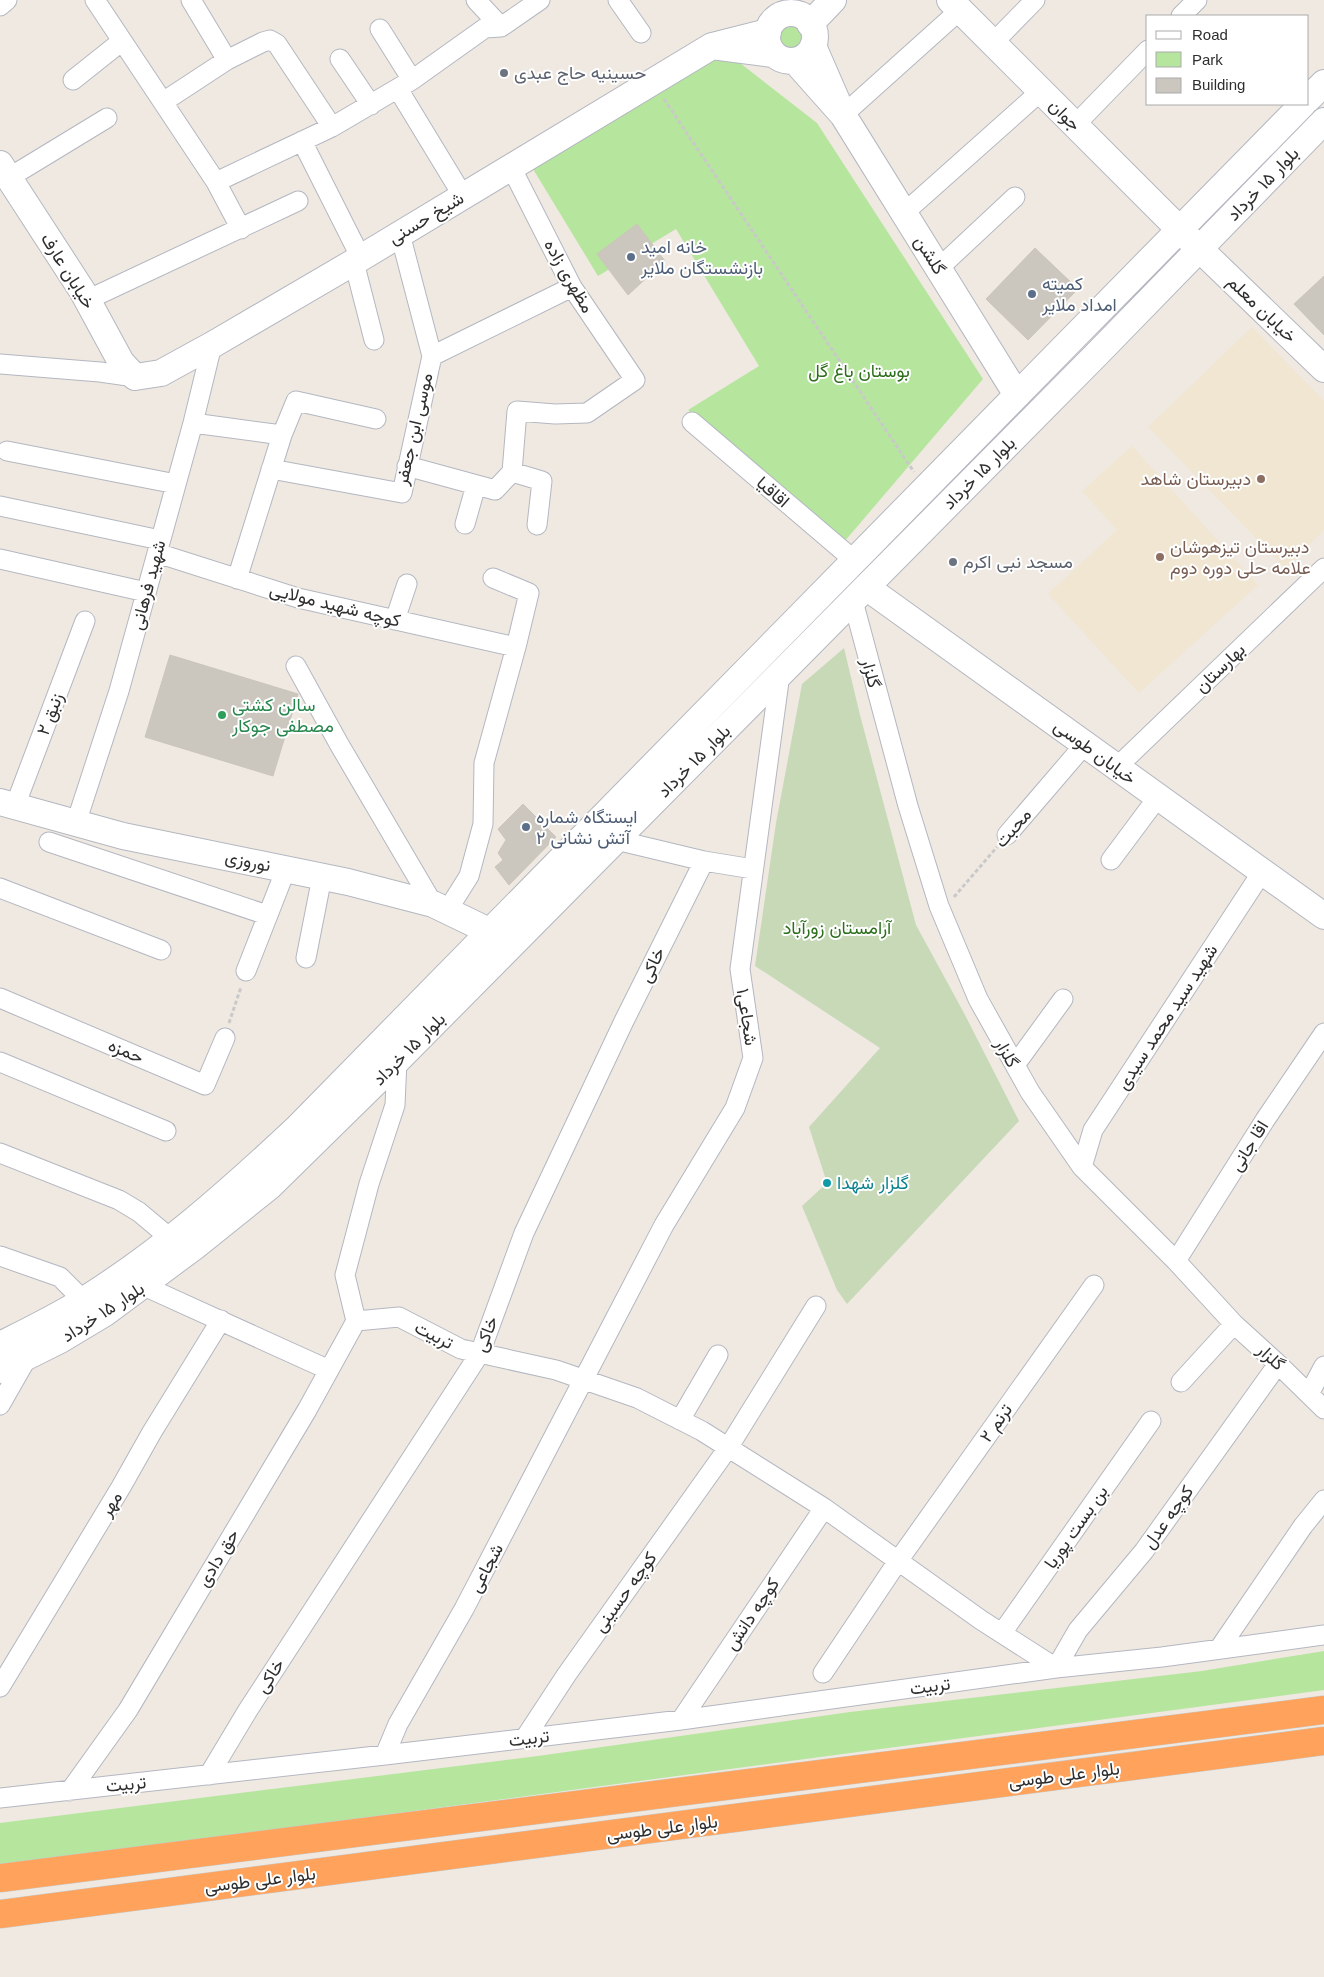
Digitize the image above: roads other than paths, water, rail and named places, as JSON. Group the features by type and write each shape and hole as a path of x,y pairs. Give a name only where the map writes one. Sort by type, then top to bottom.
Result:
{"highway":[{"name":"بلوار علی طوسی","path":"0,1878 1324,1710"},
{"name":"بلوار علی طوسی","path":"0,1914 1324,1741"}],"main road":[{"path":"787,33 833,0"},
{"name":"جوان","path":"955,5 1200,249"},
{"name":"شیخ حسنی","path":"134,378 161,373 212,344 357,260 712,46 787,33"},
{"name":"گلشن","path":"787,33 844,115 1017,394"},
{"path":"1309,98 1324,83"},
{"name":"بلوار ۱۵ خرداد","path":"0,1370 60,1340 105,1313 144,1286 270,1186 397,1060 567,872 855,561 1302,105"},
{"name":"بلوار ۱۵ خرداد","path":"0,1344 42,1324 128,1271 250,1173 491,932 567,872 616,840 1324,122"},
{"name":"خیابان عارف","path":"5,171 87,300 121,362 134,378"},
{"name":"خیابان معلم","path":"1200,249 1322,363"},
{"name":"خیابان طوسی","path":"859,594 1085,744 1324,916"},
{"name":"نوروزی","path":"7,804 122,836 322,877 440,908 491,932"}],"street":[{"path":"0,6 7,0"},
{"path":"95,0 216,182 241,229"},
{"path":"191,0 227,60"},
{"path":"476,0 501,27"},
{"path":"216,182 332,127 405,85 485,28 501,27 540,0"},
{"path":"618,0 641,33"},
{"path":"993,43 1035,0"},
{"path":"1182,15 1197,0"},
{"path":"844,115 955,5"},
{"path":"380,29 405,85 463,196"},
{"path":"163,102 227,60 270,40 277,44 332,127"},
{"path":"73,80 122,41"},
{"path":"1075,125 1146,52"},
{"path":"340,59 371,105"},
{"path":"904,213 1041,91"},
{"path":"5,171 107,118"},
{"path":"302,141 357,260 374,340"},
{"name":"مظهری زاده","path":"511,167 572,287 635,380 587,413 556,414 517,411 512,472"},
{"path":"939,268 1015,197"},
{"path":"87,300 298,201"},
{"path":"400,234 432,356 572,287"},
{"name":"شهید فرهانی","path":"76,823 119,691 212,344"},
{"name":"موسی ابن جعفر","path":"271,469 402,493 432,356"},
{"path":"0,364 100,372 134,378"},
{"path":"237,579 282,435 296,401 376,418"},
{"name":"اقاقیا","path":"692,422 855,561"},
{"path":"192,423 282,435"},
{"path":"7,451 176,484"},
{"path":"407,466 495,490 512,472 542,481 537,525"},
{"path":"465,524 476,485"},
{"name":"کوچه شهید مولایی","path":"0,506 158,546 237,579 298,598 516,647"},
{"path":"0,559 146,592"},
{"name":"بهارستان","path":"1117,767 1324,568"},
{"path":"296,666 339,744 440,908 469,876 483,824 484,763 529,593 493,578"},
{"path":"395,620 406,584"},
{"name":"گلزار","path":"859,594 908,806 941,912 978,999 1015,1066 1030,1092 1082,1167 1176,1261 1234,1324 1324,1409"},
{"name":"زنبق ۲","path":"7,804 85,621"},
{"name":"شجاعی۱","path":"584,1380 664,1225 735,1108 753,1058 740,969 780,674"},
{"name":"محبت","path":"1007,835 1085,744"},
{"path":"1112,860 1158,797"},
{"path":"616,840 704,861 753,868"},
{"path":"50,842 267,915"},
{"name":"خاکی","path":"209,1775 254,1701 480,1353 524,1233 624,1021 704,861"},
{"path":"246,971 286,869"},
{"name":"شهید سید محمد سیدی","path":"1082,1167 1093,1130 1262,872"},
{"path":"306,958 322,877"},
{"path":"0,888 161,950"},
{"name":"حمزه","path":"0,998 205,1084 225,1038"},
{"path":"1015,1066 1064,999"},
{"name":"اقا جانی","path":"1176,1261 1265,1120 1324,1033"},
{"path":"356,1321 345,1274 369,1184 395,1105 397,1060"},
{"path":"0,1062 166,1132"},
{"path":"0,1154 119,1200 139,1212 170,1238"},
{"path":"0,1256 60,1277 83,1300"},
{"name":"ترنم ۲","path":"823,1673 898,1561 1094,1285"},
{"path":"144,1286 329,1370"},
{"name":"کوچه حسینی","path":"525,1738 567,1674 728,1448 816,1306"},
{"name":"تربیت","path":"356,1321 399,1317 461,1349 556,1370 637,1398 702,1431 824,1508 1002,1633 1056,1668"},
{"name":"مهر","path":"0,1687 221,1320"},
{"name":"حق دادی","path":"70,1790 128,1710 307,1410 356,1321"},
{"path":"1181,1382 1234,1324"},
{"path":"680,1420 718,1355"},
{"path":"0,1406 28,1356"},
{"name":"کوچه عدل","path":"1056,1668 1078,1630 1144,1551 1278,1364"},
{"path":"1309,1394 1324,1366"},
{"name":"شجاعی","path":"385,1756 398,1724 464,1609 584,1380"},
{"name":"بن بست پوریا","path":"1002,1633 1151,1421"},
{"path":"1219,1649 1303,1526 1324,1500"},
{"name":"کوچه دانش","path":"681,1720 824,1508"},
{"name":"تربیت","path":"0,1798 385,1756 681,1720 1056,1668 1162,1657 1322,1633"}],"place":[{"name":"حسینیه حاج عبدی","path":"504,73"},
{"name":"خانه امید بازنشستگان ملایر","path":"631,257"},
{"name":"کمیته امداد ملایر","path":"1032,294"},
{"name":"دبیرستان شاهد","path":"1261,479"},
{"name":"دبیرستان تیزهوشان علامه حلی دوره دوم","path":"1160,557"},
{"name":"مسجد نبی اکرم","path":"953,562"},
{"name":"سالن کشتی مصطفی جوکار","path":"222,715"},
{"name":"ایستگاه شماره ۲ آتش نشانی","path":"526,827"},
{"name":"گلزار شهدا","path":"827,1183"}],"park label":[{"name":"بوستان باغ گل","path":"859,371"},
{"name":"آرامستان زورآباد","path":"837,928"}]}
